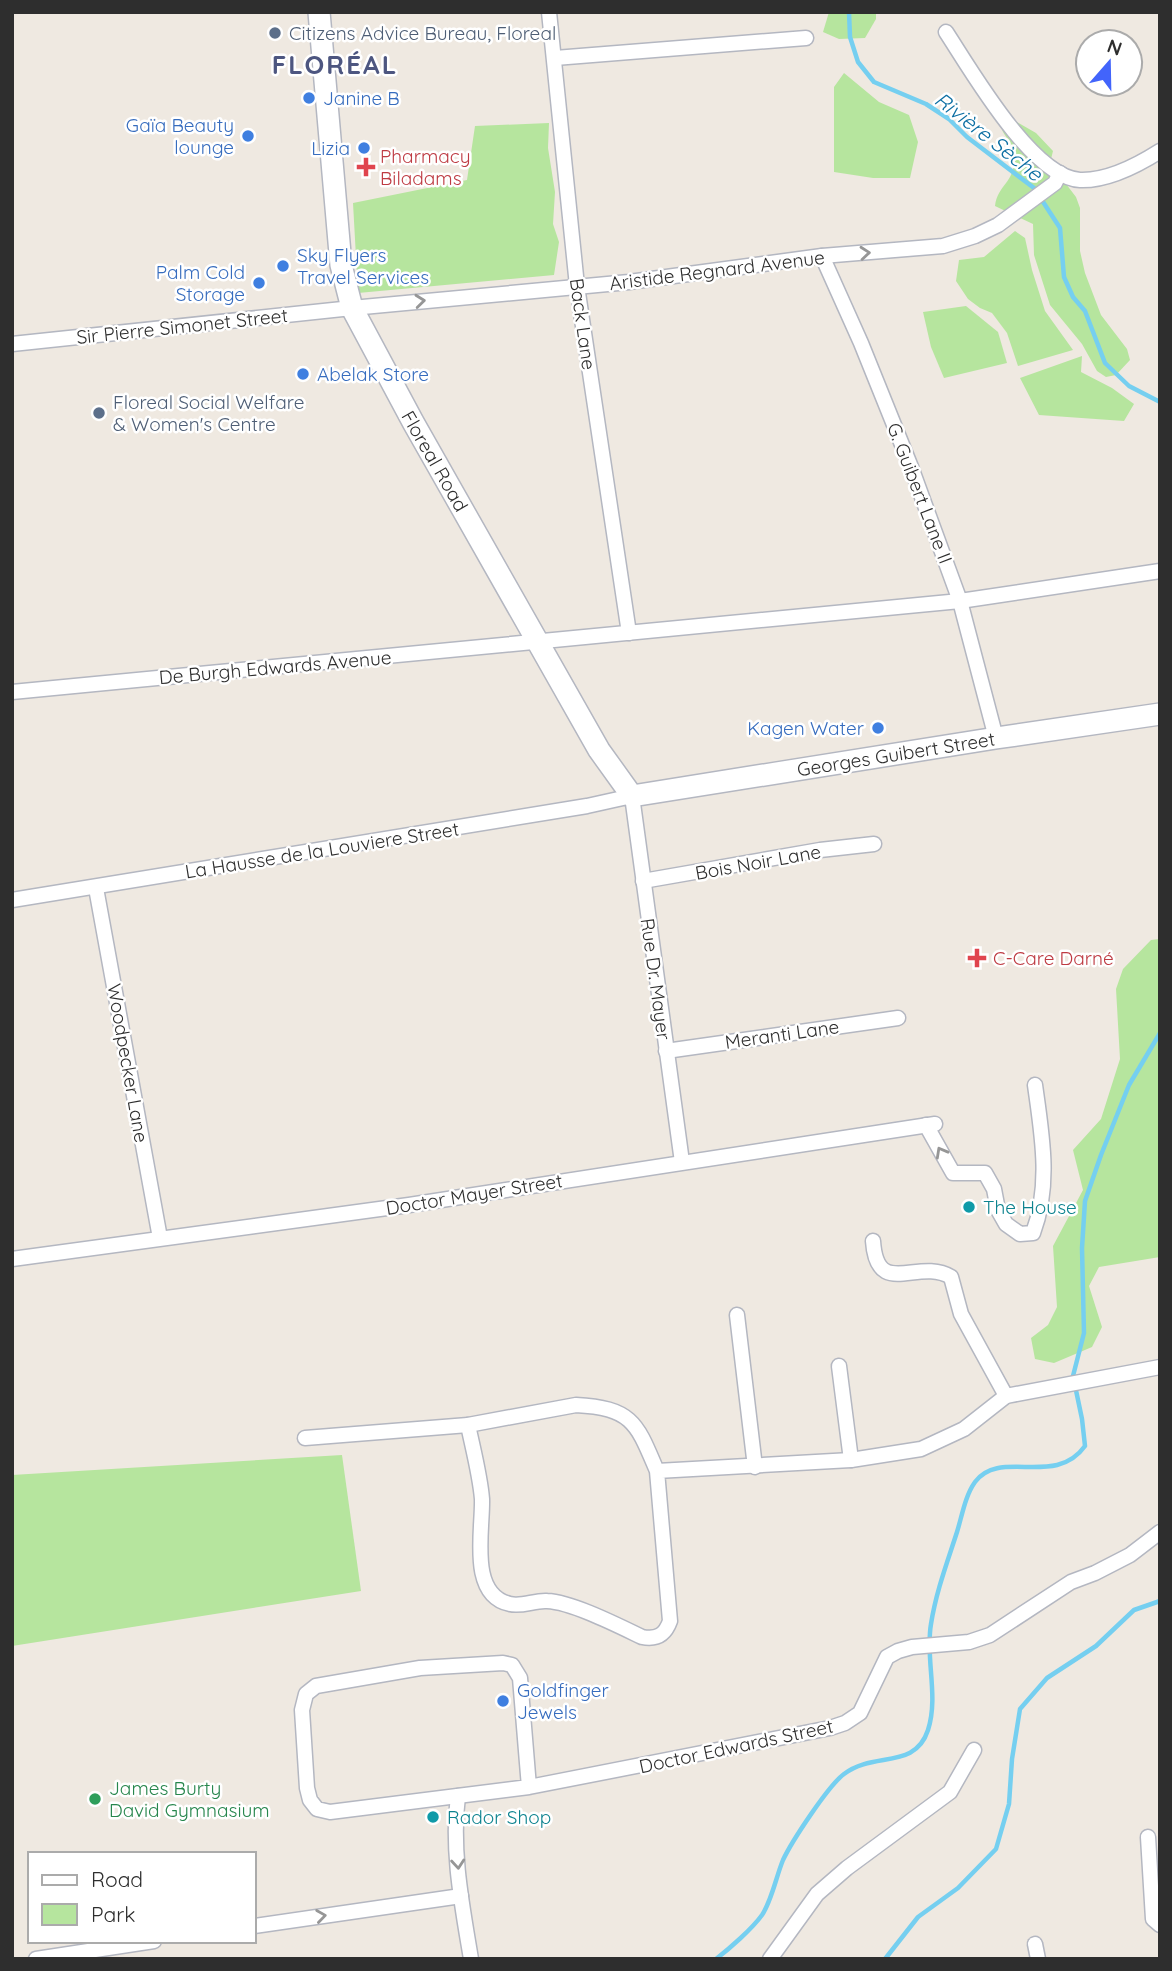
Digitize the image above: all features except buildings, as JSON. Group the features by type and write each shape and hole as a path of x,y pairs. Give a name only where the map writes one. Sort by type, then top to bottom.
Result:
{"main road":[{"name":"Floreal Road","path":"319,12 341,265 352,308 413,422 599,750 632,796"},
{"name":"Georges Guibert Street","path":"632,796 996,737 1160,714"}],"street":[{"name":"Back Lane","path":"550,12 577,286 629,633"},
{"path":"947,32 995,108 1057,178 1100,178 1160,151"},
{"path":"555,58 806,38"},
{"name":"Aristide Regnard Avenue","path":"352,308 629,282 822,256 943,246 998,225 1057,178"},
{"name":"G. Guibert Lane II","path":"822,256 861,342 906,454 960,601 996,737"},
{"name":"Sir Pierre Simonet Street","path":"12,344 352,308"},
{"name":"De Burgh Edwards Avenue","path":"12,692 960,601 1160,571"},
{"name":"Rue Dr. Mayer","path":"632,796 682,1161"},
{"name":"La Hausse de la Louviere Street","path":"12,901 587,806 632,796"},
{"name":"Bois Noir Lane","path":"643,881 808,852 874,844"},
{"name":"Woodpecker Lane","path":"96,888 160,1238"},
{"name":"Meranti Lane","path":"666,1051 898,1018"},
{"name":"Doctor Mayer Street","path":"12,1259 409,1205 930,1124 953,1173 985,1174 994,1189 998,1210 1006,1224 1020,1234 1033,1233 1042,1196 1044,1150 1035,1085"},
{"path":"873,1241 874,1256 880,1268 891,1275 940,1270 951,1277 961,1314 1006,1396"},
{"path":"737,1315 755,1467"},
{"path":"839,1366 852,1460"},
{"path":"657,1471 852,1460 920,1449 964,1429 1006,1396 1160,1367"},
{"path":"304,1438 468,1425 576,1405 610,1409 639,1429 657,1471 670,1621 667,1631 652,1639 642,1637 564,1603 545,1601 512,1605 499,1601 489,1592 481,1569 482,1500 468,1425"},
{"name":"Doctor Edwards Street","path":"528,1787 520,1678 512,1665 503,1663 420,1668 316,1686 306,1694 303,1710 307,1788 310,1800 317,1809 330,1812 528,1787 845,1723 860,1713 887,1657 898,1651 969,1642 990,1635 1071,1582 1130,1555 1160,1532"},
{"path":"1130,1555 1160,1547"},
{"path":"770,1959 817,1894 847,1868 950,1792 974,1750"},
{"path":"458,1796 454,1823 461,1896 471,1959"},
{"path":"1148,1837 1153,1919 1160,1925"},
{"path":"256,1926 461,1896"},
{"path":"36,1959 140,1943"}],"green space":[{"path":"829,12 876,12 876,19 865,38 839,39 823,32"},
{"path":"844,73 879,102 909,115 918,142 910,178 873,178 834,172 834,87"},
{"path":"1008,117 1036,133 1053,151 1050,163 1076,197 1080,208 1080,251 1085,273 1101,315 1127,349 1130,360 1116,375 1106,377 1097,371 1082,344 1050,305 1034,255 1033,224 995,206 1013,171 1013,149 1000,123"},
{"path":"549,123 548,148 555,192 553,224 559,242 554,275 358,293 353,203 467,180 475,126"},
{"path":"1015,231 1025,238 1045,311 1073,350 1018,366 1007,333 992,313 968,299 956,281 959,260 984,257"},
{"path":"966,306 998,332 1007,363 944,378 931,347 923,312"},
{"path":"1082,356 1081,372 1112,388 1134,404 1124,421 1039,415 1020,378"},
{"path":"1160,939 1160,1257 1099,1267 1089,1286 1102,1327 1092,1347 1054,1363 1035,1359 1031,1338 1048,1325 1057,1307 1053,1246 1083,1190 1073,1150 1101,1119 1120,1059 1116,989 1123,969 1151,940"},
{"path":"342,1455 361,1591 12,1646 12,1475"}],"waterway":[{"name":"Rivière Sèche","path":"849,12 850,37 858,62 874,82 926,104 949,119 967,137 1034,188 1060,228 1064,277 1073,297 1085,311 1105,363 1129,386 1160,402"},
{"path":"716,1959 762,1915 788,1851 837,1780 856,1767 914,1751 922,1742 931,1717 930,1637 933,1612 964,1506 975,1482 986,1472 999,1468 1059,1465 1073,1458 1085,1446 1073,1376 1084,1333 1082,1248 1085,1201 1129,1085 1160,1033"},
{"path":"885,1959 918,1917 958,1888 996,1849 1009,1804 1012,1759 1020,1709 1047,1678 1096,1646 1134,1610 1160,1601"}],"place":[{"name":"Citizens Advice Bureau, Floreal","path":"275,33"},
{"name":"Janine B","path":"309,98"},
{"name":"Gaïa Beauty lounge","path":"248,136"},
{"name":"Lizia","path":"364,148"},
{"name":"Pharmacy Biladams","path":"366,167"},
{"name":"Sky Flyers Travel Services","path":"283,266"},
{"name":"Palm Cold Storage","path":"259,283"},
{"name":"Abelak Store","path":"303,374"},
{"name":"Floreal Social Welfare & Women's Centre","path":"99,413"},
{"name":"Kagen Water","path":"878,728"},
{"name":"C-Care Darné","path":"977,958"},
{"name":"The House","path":"969,1207"},
{"name":"Goldfinger Jewels","path":"503,1701"},
{"name":"James Burty David Gymnasium","path":"95,1799"},
{"name":"Rador Shop","path":"433,1817"}],"district":[{"name":"FLORÉAL","path":"335,64"}]}
